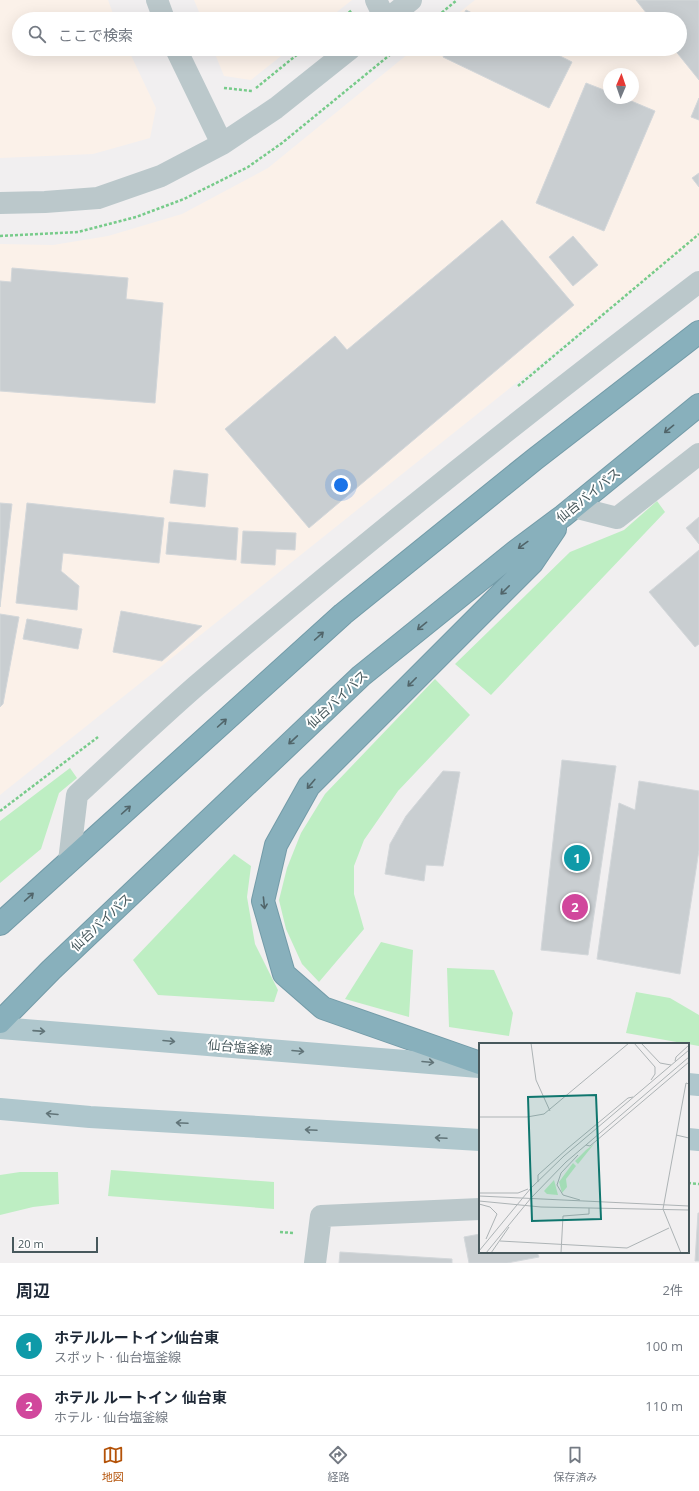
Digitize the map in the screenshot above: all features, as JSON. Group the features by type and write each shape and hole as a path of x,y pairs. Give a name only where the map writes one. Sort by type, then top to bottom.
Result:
{"highway":[{"path":"0,924 343,614 535,459 699,332"},
{"name":"仙台バイパス","path":"0,1022 51,970 361,676 516,551 569,512 699,405"},
{"path":"479,1063 323,1008 284,974 262,901 276,845 309,786 532,563 569,512"}],"main road":[{"name":"仙台塩釜線","path":"0,1028 479,1067"},
{"path":"689,1084 699,1085"},
{"path":"0,1109 90,1117 479,1140"},
{"path":"689,1139 699,1140"}],"street":[{"path":"157,0 161,12"},
{"path":"376,0 382,12"},
{"path":"395,12 411,0"},
{"path":"179,56 222,144"},
{"path":"0,203 45,202 98,198 161,176 222,144 276,108 341,56"},
{"path":"69,861 77,796 82,790 195,687 388,525 586,368 699,282"},
{"path":"569,512 617,518 699,454"},
{"path":"315,1263 321,1216 479,1209"}],"path":[{"path":"443,12 458,0"},
{"path":"220,87 251,92 295,56"},
{"path":"689,1183 699,1184"}],"shaded area":[{"path":"0,0 108,0 112,12 12,12 12,56 131,56 156,108 150,138 93,154 0,158"},
{"path":"194,0 352,0 337,12 199,12"},
{"path":"475,0 699,0 699,237 0,795 0,244 53,245 108,236 182,214 268,168 405,56 687,56 687,12 460,12"},
{"path":"216,56 281,56 251,80 224,76"}],"green space":[{"path":"657,501 665,512 491,695 455,664 570,552 624,530"},
{"path":"435,679 470,715 398,791 364,840 354,866 354,894 364,929 319,982 302,964 286,929 279,900 287,868 301,833 325,794"},
{"path":"70,768 77,778 59,793 41,849 0,883 0,821"},
{"path":"234,854 251,866 247,897 255,944 278,990 274,1002 158,995 133,960"},
{"path":"381,942 413,950 409,1017 345,999"},
{"path":"447,968 494,970 513,1013 509,1036 449,1027"},
{"path":"636,992 670,998 699,1015 699,1046 689,1043 626,1033"},
{"path":"111,1170 274,1182 274,1209 108,1196"},
{"path":"20,1172 58,1172 59,1204 33,1207 0,1215 0,1175"}],"building":[{"path":"636,0 699,0 699,80 680,56 687,56 687,12 645,12"},
{"path":"560,56 572,62 549,108 443,57"},
{"path":"586,83 603,90 603,104 638,104 655,111 604,231 536,203"},
{"path":"699,98 699,120 691,117"},
{"path":"699,173 699,187 692,178"},
{"path":"502,220 574,305 309,528 225,429 335,336 347,350"},
{"path":"573,236 598,265 573,286 549,257"},
{"path":"12,268 128,278 126,299 163,303 155,403 0,391 0,281 11,282"},
{"path":"174,470 208,474 205,507 170,503"},
{"path":"0,503 12,504 0,607"},
{"path":"27,503 164,518 159,563 63,553 61,571 79,586 77,610 16,603"},
{"path":"699,517 699,544 686,528"},
{"path":"169,522 238,528 236,560 166,554"},
{"path":"243,531 296,533 295,550 276,549 275,565 241,563"},
{"path":"699,550 699,644 695,647 649,592"},
{"path":"121,611 202,626 162,661 113,652"},
{"path":"0,614 19,617 3,704 0,707"},
{"path":"27,619 82,629 78,649 23,639"},
{"path":"562,760 616,766 588,955 541,950"},
{"path":"443,771 460,772 443,866 426,865 424,881 385,874 390,844 406,816"},
{"path":"639,781 699,791 699,850 680,974 597,959 619,803 635,810"},
{"path":"698,1213 699,1261 695,1261"},
{"path":"479,1234 479,1253 537,1253 539,1257 507,1263 469,1263 464,1237"},
{"path":"340,1252 452,1259 452,1263 339,1263"}],"place":[{"name":"ホテルルートイン仙台東","path":"577,858"},
{"name":"ホテル ルートイン 仙台東","path":"575,907"}]}
